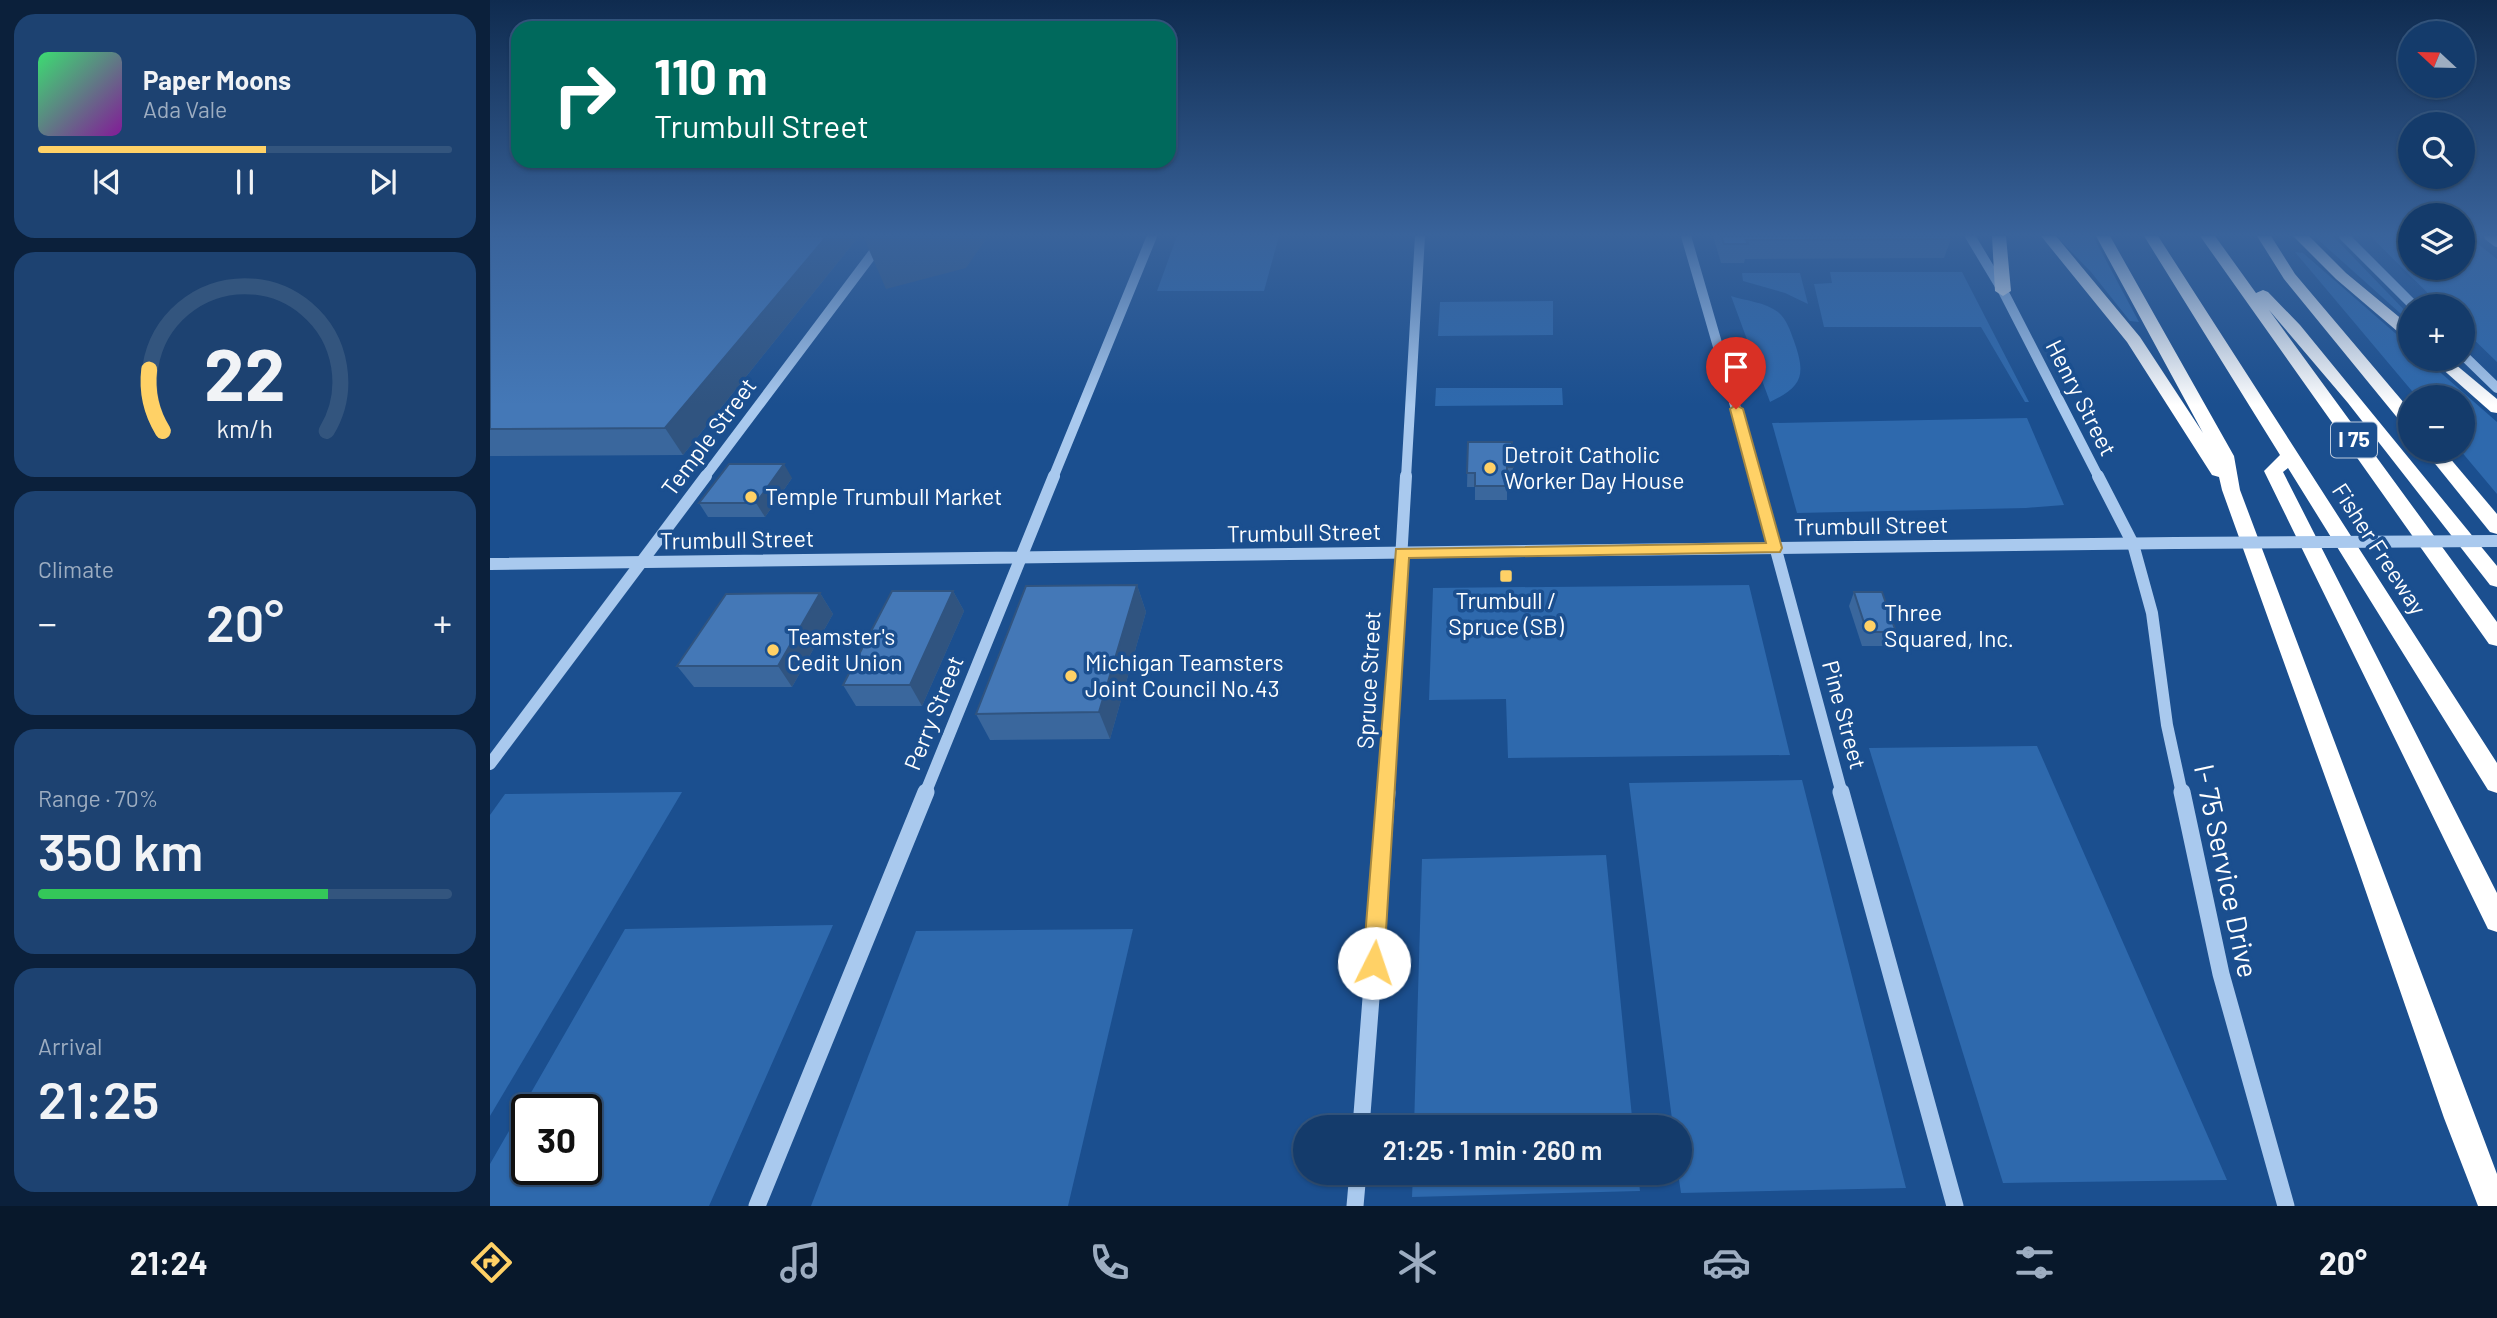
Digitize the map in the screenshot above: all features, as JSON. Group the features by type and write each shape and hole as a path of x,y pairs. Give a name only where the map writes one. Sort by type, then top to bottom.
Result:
{"highway":[{"path":"2095,292 2134,340 2231,490"},
{"path":"2136,292 2225,456 2231,490 2369,863 2459,1118 2494,1206"},
{"name":"Fisher Freeway","path":"2187,292 2497,783"},
{"name":"Fisher Freeway","path":"2247,292 2497,638"},
{"path":"2260,292 2301,334 2456,532 2497,580"},
{"path":"2302,292 2398,408"},
{"path":"2360,292 2398,324"},
{"path":"2453,371 2497,408"},
{"path":"2289,457 2273,471 2497,920"},
{"path":"2443,462 2497,527"}],"street":[{"name":"Temple Street","path":"490,764 844,292"},
{"name":"Perry Street","path":"757,1206 1129,292"},
{"name":"Spruce Street","path":"1362,1115 1388,772 1417,292"},
{"name":"Pine Street","path":"1702,292 1955,1206"},
{"name":"Henry Street","path":"2004,292 2133,544"},
{"path":"2475,367 2497,388"},
{"name":"Trumbull Street","path":"490,564 2497,541"},
{"name":"I- 75 Service Drive","path":"2133,544 2152,613 2167,725 2221,974 2286,1206"},
{"path":"1355,1206 1357,1185"}],"shaded area":[{"path":"1782,292 1805,292 1808,304"},
{"path":"1816,292 1972,292 2029,402 2025,402 1981,327 1824,327"},
{"path":"2107,292 2123,292 2139,322 2130,321"},
{"path":"2329,292 2348,292 2398,336 2398,371 2439,371 2455,385 2407,385"},
{"path":"2377,292 2387,292 2398,304 2398,311"},
{"path":"2427,292 2497,292 2497,362 2475,341 2475,294"},
{"path":"1731,296 1778,312 1791,333 1800,363 1799,378 1789,391 1770,402"},
{"path":"1553,301 1553,335 1438,336 1440,302"},
{"path":"1436,388 1562,388 1563,405 1435,406"},
{"path":"2475,403 2497,422 2497,494 2470,462 2475,462"},
{"path":"2027,418 2064,505 1797,513 1772,423"},
{"path":"1749,585 1790,755 1508,758 1506,699 1429,700 1433,588"},
{"path":"2037,746 2227,1180 2003,1183 1869,748"},
{"path":"1802,780 1906,1188 1681,1193 1680,1185 1692,1185 1692,1115 1671,1115 1629,783"},
{"path":"682,792 490,1116 490,815 505,794"},
{"path":"1606,855 1632,1115 1414,1115 1422,859"},
{"path":"833,925 709,1206 490,1206 490,1164 511,1127 511,1185 602,1185 602,1094 530,1094 625,929"},
{"path":"1133,929 1068,1206 811,1206 916,931"},
{"path":"1412,1185 1639,1185 1640,1191 1412,1197"}],"building":[{"path":"490,292 780,292 665,428 490,429"},
{"name":"Detroit Catholic Worker Day House","path":"1468,442 1512,442 1513,467 1507,467 1507,486 1475,486 1475,473 1467,473"},
{"path":"729,464 784,464 756,503 699,503"},
{"name":"Michigan Teamsters Joint Council No.43","path":"1137,585 1099,712 976,714 1026,586"},
{"path":"892,591 953,591 910,685 843,685"},
{"path":"1854,592 1882,592 1896,632 1867,632"},
{"path":"820,593 778,666 677,666 726,594"}],"place":[{"name":"Detroit Catholic Worker Day House","path":"1490,468"},
{"name":"Temple Trumbull Market","path":"751,497"},
{"name":"Trumbull / Spruce (SB)","path":"1506,576"},
{"name":"Three Squared, Inc.","path":"1870,626"},
{"name":"Teamster's Cedit Union","path":"773,650"},
{"name":"Michigan Teamsters Joint Council No.43","path":"1071,676"}],"route":[{"path":"1374,963 1401,553 1774,548 1736,409"}]}
